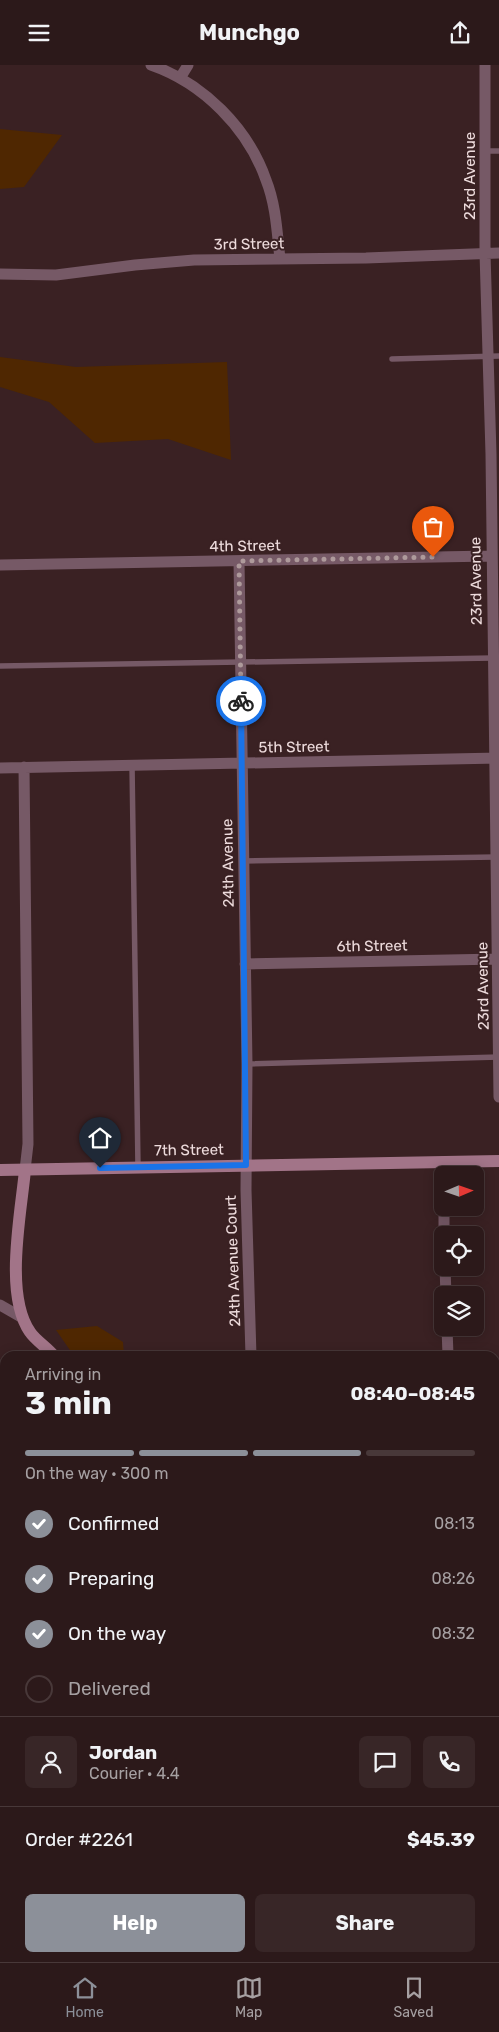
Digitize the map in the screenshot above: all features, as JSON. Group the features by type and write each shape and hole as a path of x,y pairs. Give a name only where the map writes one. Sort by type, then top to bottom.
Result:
{"street":[{"path":"151,65 180,78 206,97 225,113 244,138 266,180 274,209 280,259"},
{"path":"180,78 188,65"},
{"name":"23rd Avenue","path":"485,65 486,253 493,356 495,454 490,556 496,758 499,1097"},
{"name":"3rd Street","path":"0,274 56,275 154,263 499,253"},
{"name":"4th Street","path":"0,565 490,556"},
{"name":"24th Avenue","path":"239,561 247,1064 246,1165"},
{"name":"5th Street","path":"0,768 496,758"},
{"path":"24,767 28,1144 16,1298 21,1317 30,1333 49,1351"},
{"name":"6th Street","path":"245,964 498,959"},
{"name":"7th Street","path":"0,1170 499,1161"},
{"name":"24th Avenue Court","path":"246,1165 251,1351"},
{"path":"0,1305 21,1317"},
{"path":"448,1336 448,1351"}],"lane":[{"path":"485,151 499,151"},
{"path":"392,359 493,356"},
{"path":"0,666 492,658"},
{"path":"132,765 138,1167"},
{"path":"243,861 496,857"},
{"path":"247,1064 499,1057"}],"shaded area":[{"path":"0,129 62,135 24,187 0,189"},
{"path":"0,357 76,367 227,362 231,460 168,439 95,443 49,402 0,387"},
{"path":"97,1326 123,1342 124,1351 71,1351 56,1330"}],"way so far":[{"path":"241,701 239,561 433,557"}],"route":[{"path":"100,1168 246,1165 247,1064 241,701"}]}
